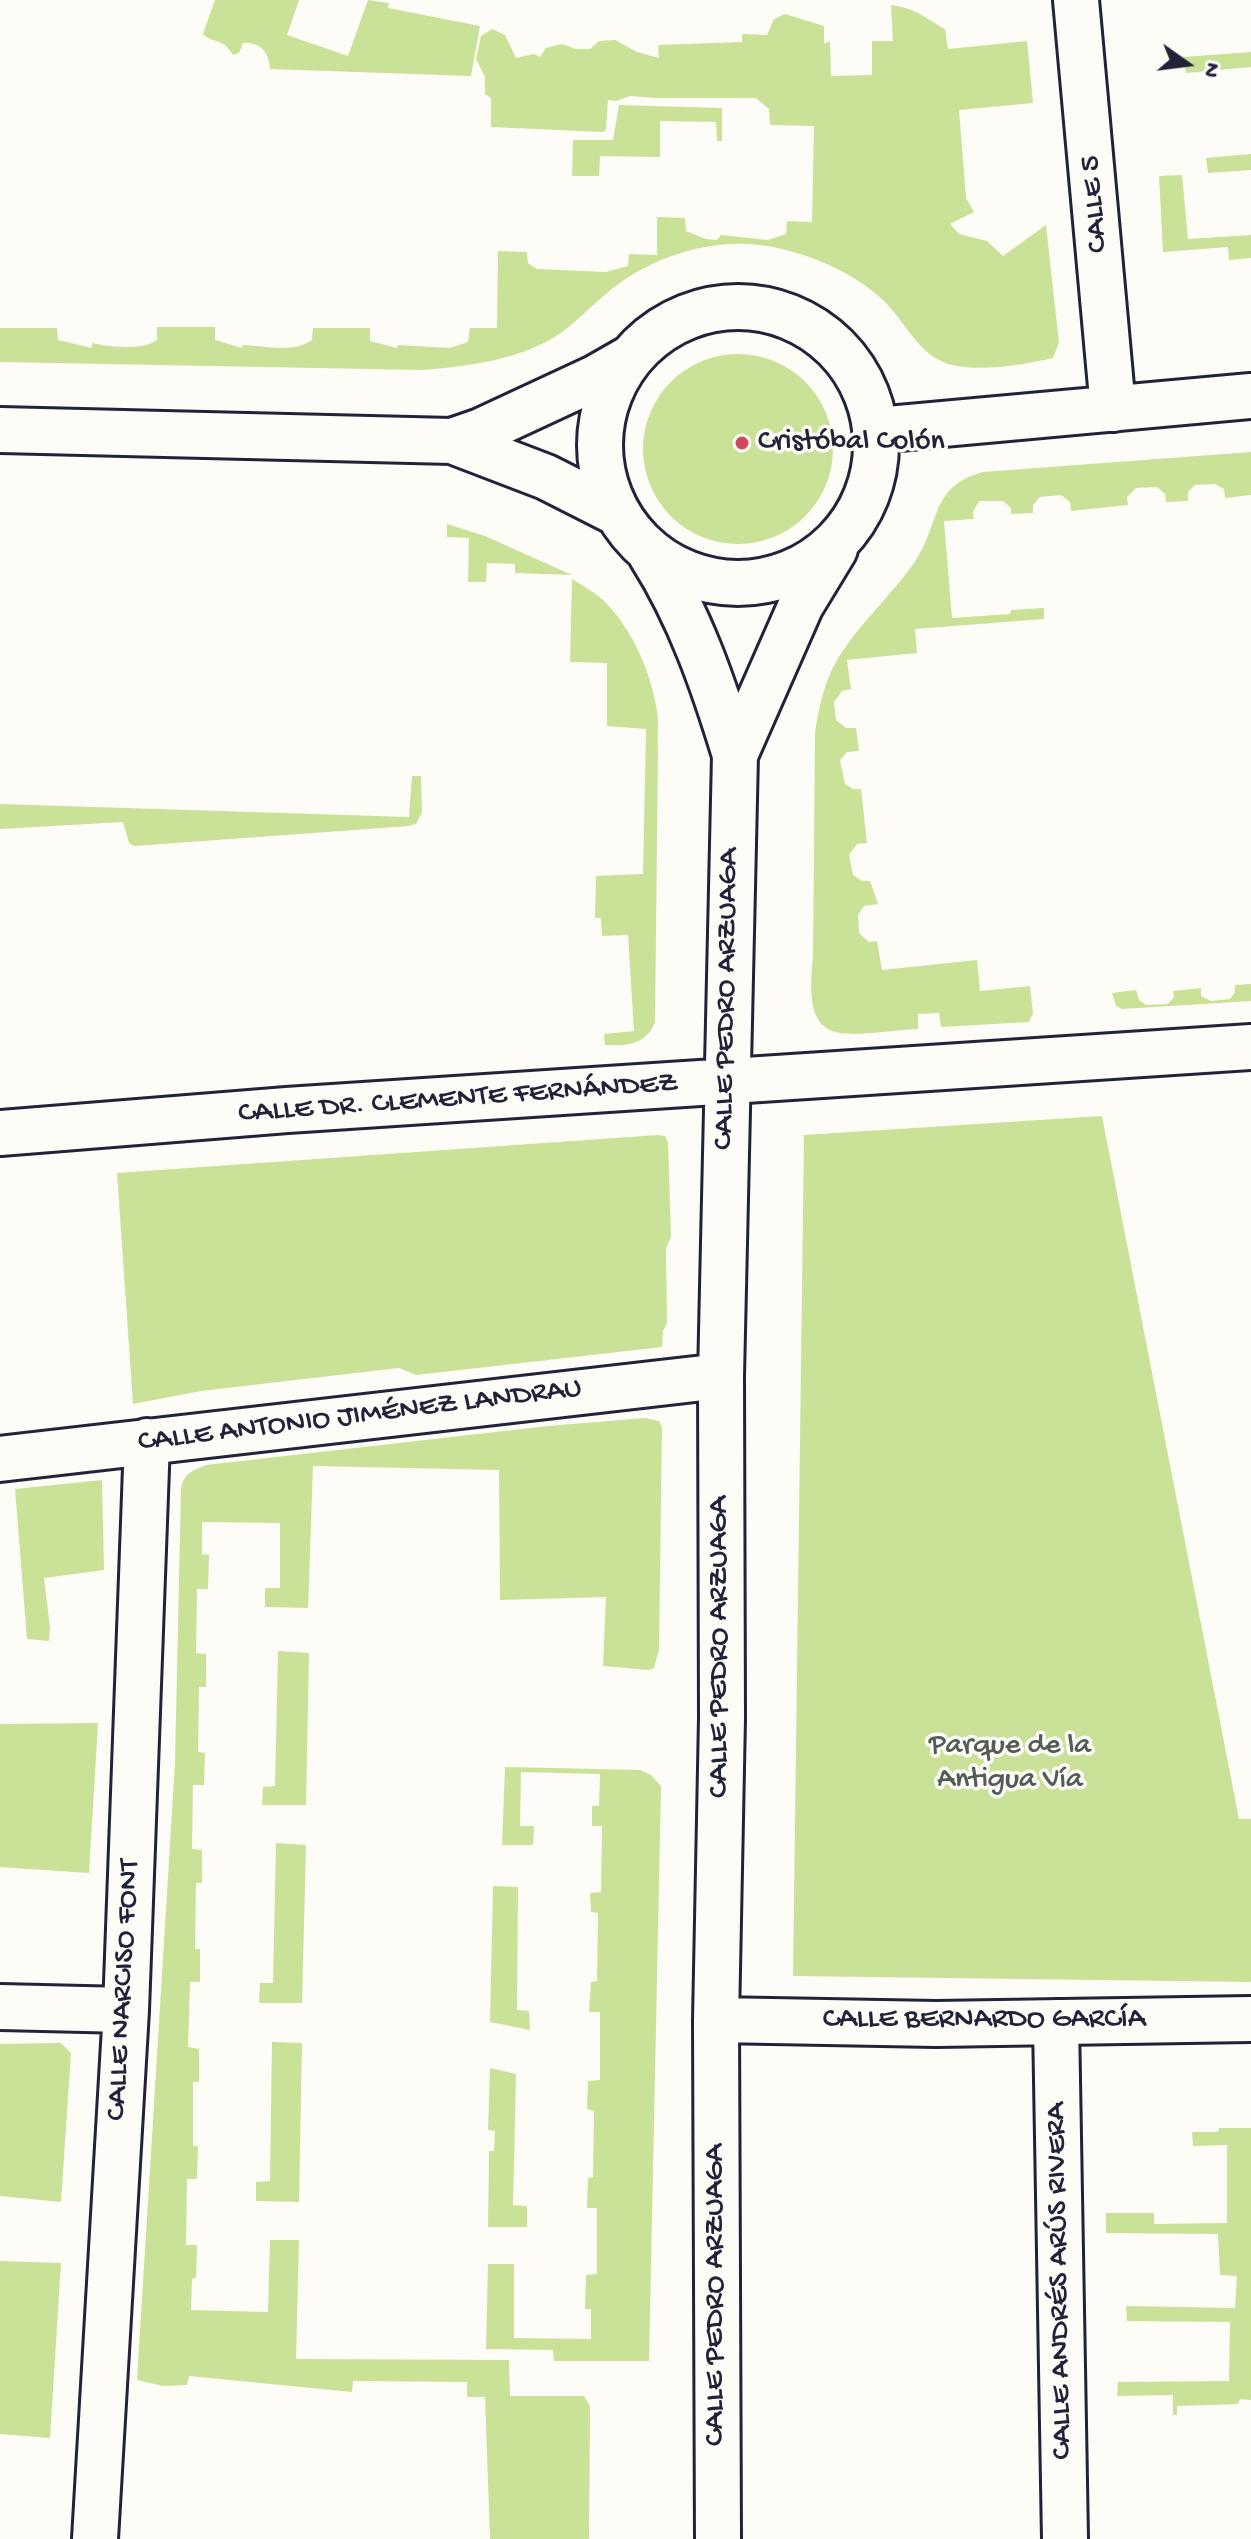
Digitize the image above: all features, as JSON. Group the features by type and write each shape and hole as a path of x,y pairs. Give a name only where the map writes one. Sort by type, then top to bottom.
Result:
{"street":[{"name":"CALLE 5","path":"1076,0 1113,409"},
{"path":"452,441 481,431 595,378 630,358 671,324 723,307 777,311 826,337 860,379 877,430 871,484 846,532 805,568 754,584 699,579 651,555 617,513 602,465 600,433 605,406 630,358"},
{"path":"877,430 1251,396"},
{"path":"0,430 452,441 546,477 617,513"},
{"name":"CALLE PEDRO ARZUAGA","path":"735,755 801,605 846,532"},
{"name":"CALLE PEDRO ARZUAGA","path":"651,555 670,584 715,688 735,755 721,1376 722,1718 716,2020 718,2539"},
{"name":"CALLE DR. CLEMENTE FERNÁNDEZ","path":"0,1133 287,1110 1251,1047"},
{"name":"CALLE ANTONIO JIMÉNEZ LANDRAU","path":"0,1459 721,1376"},
{"name":"CALLE NARCISO FONT","path":"95,2539 126,2010 147,1441"},
{"path":"0,2007 126,2010"},
{"name":"CALLE BERNARDO GARCÍA","path":"716,2020 936,2024 1251,2019"},
{"name":"CALLE ANDRÉS ARÚS RIVERA","path":"1056,2022 1065,2539"}],"green space":[{"path":"215,0 299,0 287,35 348,56 368,0 389,3 388,8 480,26 471,76 270,69 266,53 259,46 243,43 239,53 233,55 221,42 203,34"},
{"path":"891,5 914,11 945,29 948,49 1027,41 1033,103 959,110 966,198 974,212 950,224 959,234 987,241 1003,256 1046,225 1059,343 1053,358 995,367 950,365 923,348 892,309 872,290 839,270 784,249 729,244 691,250 655,263 622,282 546,342 501,359 470,365 423,370 0,362 0,328 57,328 58,340 92,348 92,343 143,346 157,340 157,327 215,327 215,340 242,348 243,345 279,348 312,340 313,328 370,328 370,341 397,348 398,345 450,348 468,342 470,328 497,328 498,251 527,252 528,263 537,269 606,272 628,266 629,254 657,255 657,217 685,218 686,231 706,239 717,240 721,235 768,240 786,234 787,221 812,222 814,126 770,125 769,109 756,98 630,96 616,101 608,100 606,130 603,132 491,127 491,98 485,94 485,77 476,59 481,36 492,29 505,35 516,58 534,54 540,57 546,48 562,44 576,49 590,49 599,41 615,40 637,52 659,58 658,45 742,42 742,34 767,35 774,19 785,14 824,26 824,44 830,41 831,76 872,75 872,41 893,41"},
{"path":"1251,52 1251,67 1186,73 1183,57"},
{"path":"619,105 722,108 722,141 717,141 716,122 660,121 660,157 600,156 599,176 572,176 573,140 613,140"},
{"path":"1251,154 1251,170 1208,173 1206,158"},
{"path":"1182,175 1188,239 1251,235 1251,258 1229,260 1228,247 1163,252 1159,176"},
{"path":"738,354 774,361 805,382 826,413 833,449 826,485 805,516 774,537 738,544 702,537 671,516 650,485 643,449 650,413 671,382 702,361"},
{"path":"1251,452 1251,495 1225,498 1224,489 1215,484 1195,485 1188,492 1188,501 1166,502 1165,494 1157,487 1136,488 1127,497 1128,505 1071,511 1070,502 1061,495 1040,497 1033,505 1033,513 1011,514 1011,508 1003,501 979,501 973,512 974,519 944,521 952,618 1044,608 1044,619 915,629 917,653 847,660 851,689 842,691 834,702 836,720 846,728 856,728 859,751 847,752 840,760 845,784 861,789 867,843 857,844 849,855 853,875 862,881 870,881 878,904 864,906 858,915 859,933 869,942 877,941 882,970 977,960 980,991 1030,986 1033,1013 1029,1022 941,1027 939,1013 918,1014 918,1029 849,1034 833,1031 822,1024 814,1010 811,988 815,732 820,706 826,685 845,647 916,560 945,497 966,478 983,472"},
{"path":"447,524 485,536 572,575 515,573 515,564 487,563 486,582 468,582 469,538 447,537"},
{"path":"572,579 603,600 623,624 645,666 658,715 655,1022 641,1040 621,1045 605,1045 604,1034 634,1031 628,935 602,936 601,918 595,918 596,876 643,874 646,729 607,726 607,663 570,662"},
{"path":"412,776 421,776 422,812 416,824 409,826 134,846 129,843 123,822 0,829 0,804 409,817"},
{"path":"1251,984 1251,1001 1122,1009 1116,1006 1112,993 1136,990 1139,1000 1146,1005 1168,1004 1174,997 1173,991 1201,988 1201,996 1211,1001 1230,999 1235,985"},
{"name":"Parque de la Antigua Vía","path":"1102,1116 1239,1819 1251,1819 1251,1982 793,1976 804,1135"},
{"path":"665,1136 668,1142 671,1237 666,1248 667,1323 662,1347 416,1375 399,1368 201,1391 133,1404 117,1173"},
{"path":"645,1418 659,1421 662,1427 659,1650 654,1668 648,1670 603,1666 606,1597 500,1600 499,1470 313,1466 308,1608 265,1607 265,1588 280,1588 280,1523 202,1522 202,1554 209,1555 208,1589 197,1589 196,1653 206,1654 206,1687 199,1687 198,1752 205,1753 204,1785 193,1785 192,1849 202,1850 202,1883 196,1883 195,1949 200,1949 200,1982 190,1982 188,2047 199,2049 199,2082 193,2082 193,2146 198,2146 197,2179 187,2179 186,2245 197,2245 191,2310 268,2312 270,2240 299,2240 296,2359 509,2360 510,2396 584,2396 590,2406 589,2539 490,2539 485,2397 467,2397 467,2382 353,2381 352,2392 189,2376 187,2385 163,2386 137,2380 175,1763 181,1489 187,1476 206,1465"},
{"path":"102,1480 104,1570 44,1578 49,1641 27,1639 15,1489"},
{"path":"278,1651 309,1653 306,1805 262,1805 263,1787 275,1786"},
{"path":"98,1723 89,1873 0,1867 0,1724"},
{"path":"505,1767 640,1770 651,1775 661,1786 649,2361 554,2361 553,2350 486,2349 488,2264 514,2264 514,2338 591,2339 591,2309 585,2309 586,2275 597,2274 597,2208 587,2208 588,2178 593,2177 594,2111 587,2109 588,2081 600,2080 600,2012 589,2012 591,1982 597,1981 598,1913 591,1912 590,1893 601,1892 602,1826 592,1826 592,1806 599,1806 600,1774 521,1772 520,1826 534,1826 533,1845 502,1845"},
{"path":"276,1843 306,1845 302,2003 259,2003 260,1983 273,1983"},
{"path":"493,1886 518,1887 517,2010 529,2011 530,2030 490,2022"},
{"path":"272,2042 302,2043 299,2202 256,2201 256,2182 270,2181"},
{"path":"61,2043 71,2053 61,2202 0,2196 0,2044"},
{"path":"490,2068 516,2074 513,2205 527,2206 527,2227 488,2227 489,2151 494,2151 495,2131 488,2130"},
{"path":"1219,2128 1251,2128 1251,2400 1240,2399 1238,2404 1177,2406 1177,2415 1173,2415 1173,2395 1117,2396 1118,2382 1229,2381 1230,2322 1127,2321 1126,2306 1235,2308 1237,2276 1220,2275 1218,2234 1106,2233 1106,2213 1154,2213 1154,2224 1227,2223 1227,2145 1193,2146 1192,2132 1218,2132"},
{"path":"0,2261 61,2263 50,2438 0,2434"}],"place":[{"name":"Cristóbal Colón","path":"742,443"}]}
